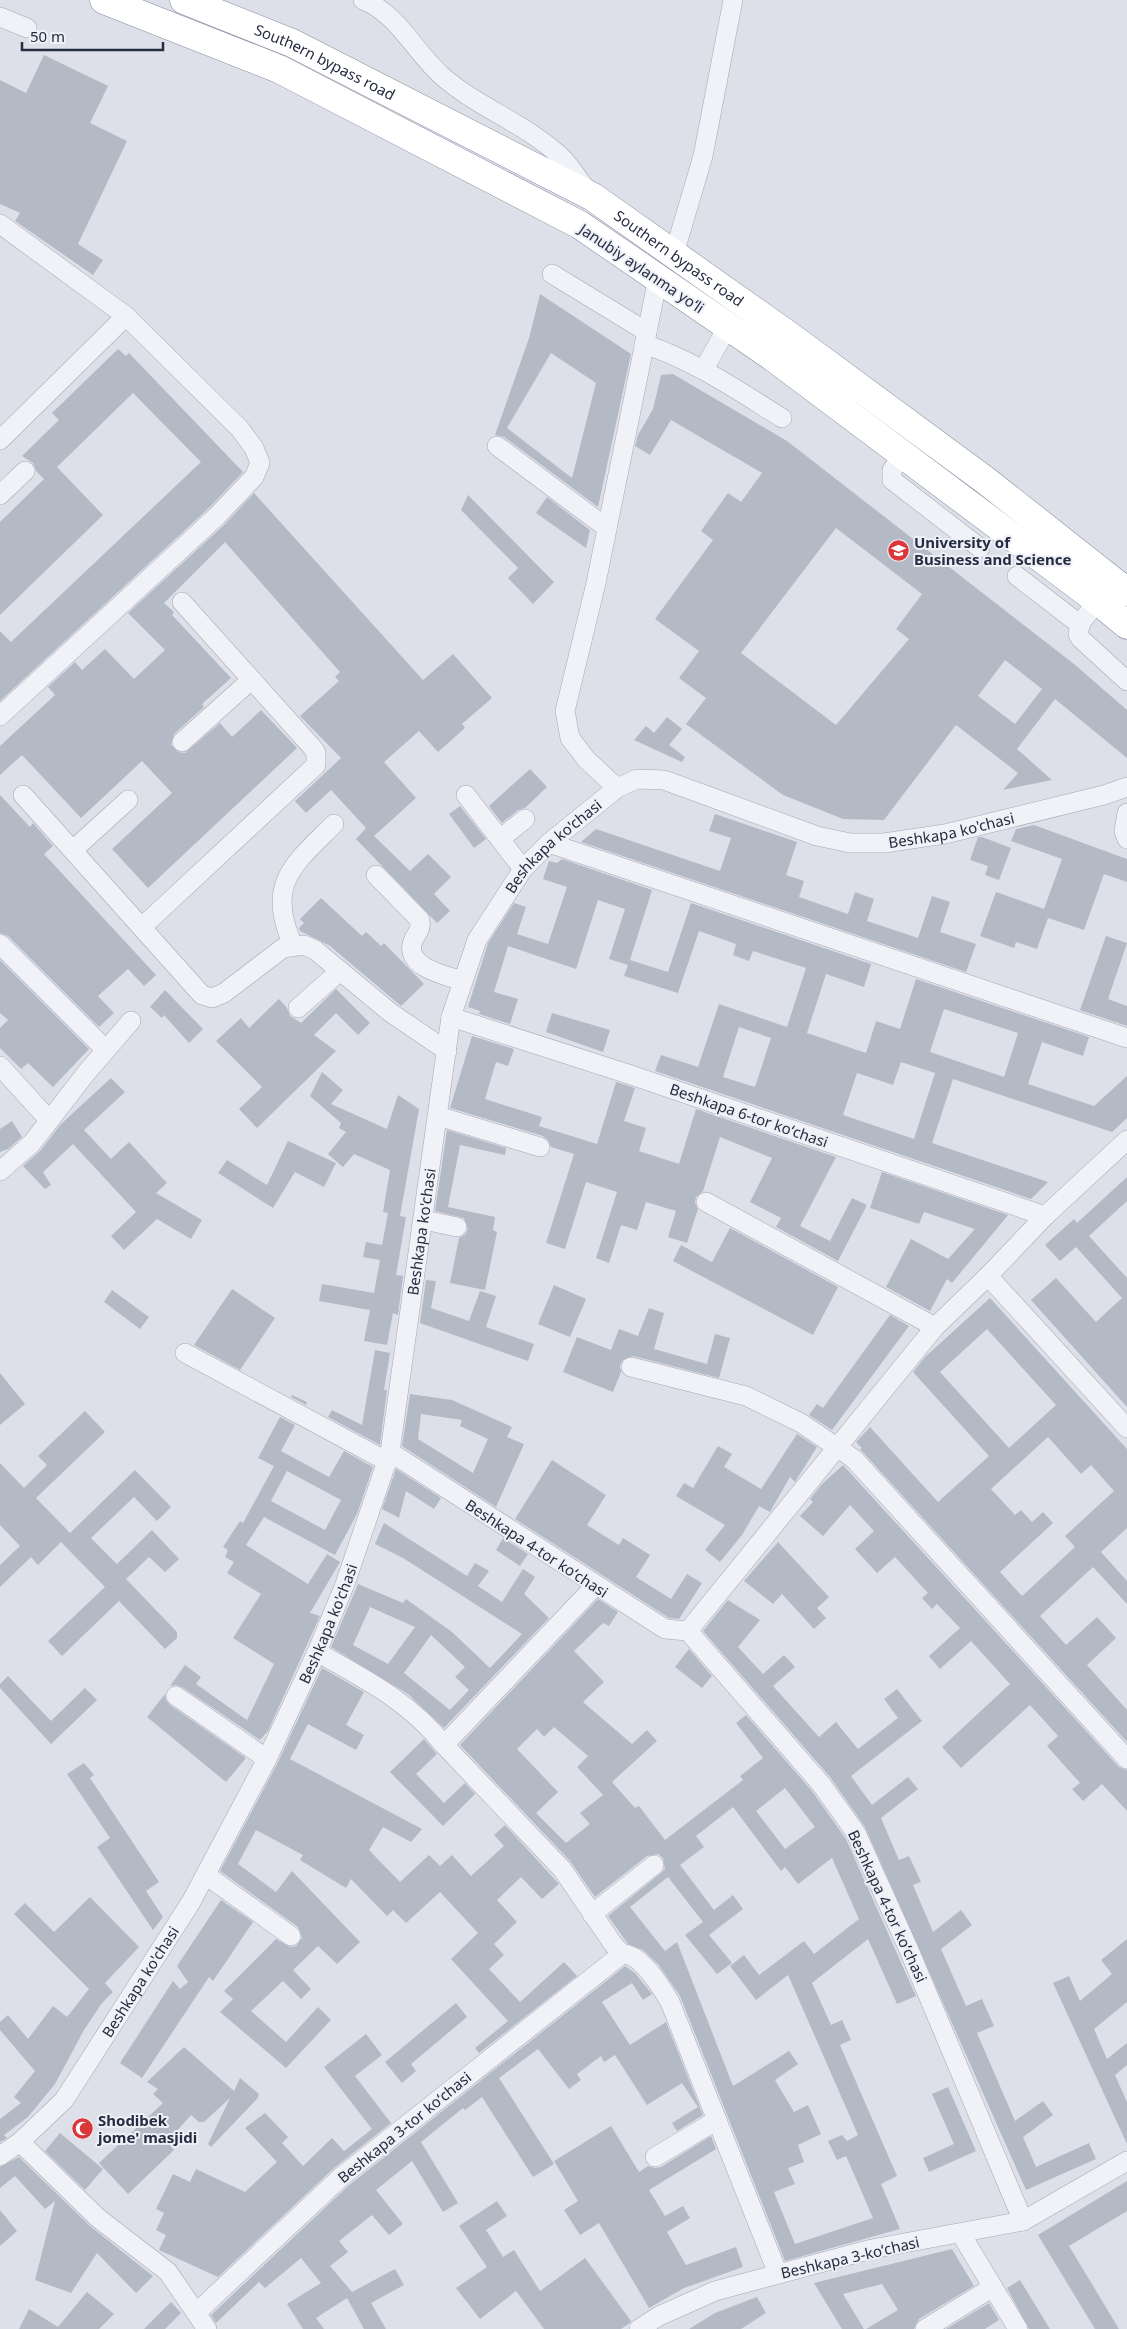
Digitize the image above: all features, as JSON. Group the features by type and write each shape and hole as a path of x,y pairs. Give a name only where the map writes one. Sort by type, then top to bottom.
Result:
{"highway":[{"name":"Janubiy aylanma yoʻli","path":"104,0 279,69 580,225 774,358 1098,600 1127,625"},
{"name":"Southern bypass road","path":"184,0 292,43 593,197 791,336 985,480 1127,592"}],"street":[{"path":"674,254 703,156 733,0"},
{"path":"367,1 388,16 441,76 461,91 540,140 560,156 593,197"},
{"path":"0,17 27,28"},
{"path":"0,224 126,316 240,429 254,448 260,463 254,477 217,516 0,716"},
{"path":"552,274 646,338 704,369 782,418"},
{"path":"617,788 586,759 570,738 565,711 607,528 658,278"},
{"path":"0,440 126,316"},
{"path":"704,369 728,326"},
{"path":"497,446 607,528"},
{"path":"903,455 892,470 892,480 980,548"},
{"path":"0,495 25,471"},
{"path":"1016,576 1067,616 1081,622"},
{"path":"1098,600 1081,622 1078,634 1081,639 1127,681"},
{"path":"142,927 316,765 316,753 312,747 182,602"},
{"path":"182,742 251,680"},
{"name":"Beshkapa ko'chasi","path":"0,2156 20,2142 64,2100 206,1875 267,1759 317,1652 348,1574 389,1457 424,1220 451,1017 477,940 523,869 549,843 617,788 637,780 664,780 817,836 850,843 884,843 945,834 1104,796 1127,787"},
{"path":"23,795 202,994 212,998 235,986 283,948 293,944 304,944 315,950 391,1013 447,1051"},
{"path":"466,795 523,869"},
{"path":"73,850 128,800"},
{"path":"1127,813 1124,832 1127,839"},
{"path":"500,839 525,819"},
{"path":"293,944 283,919 282,902 287,873 334,824"},
{"path":"549,843 1127,1038"},
{"path":"376,875 420,920 420,930 412,944 412,951 419,962 428,969 463,981"},
{"path":"0,944 106,1050"},
{"path":"298,1008 340,971"},
{"name":"Beshkapa 6-tor koʻchasi","path":"451,1017 628,1074 1045,1216"},
{"path":"0,1171 32,1143 131,1021"},
{"path":"0,1066 49,1120"},
{"path":"438,1116 540,1147"},
{"path":"688,1631 935,1327 988,1276 1045,1216 1127,1140"},
{"path":"706,1202 935,1327"},
{"path":"424,1220 457,1227"},
{"path":"988,1276 1127,1428"},
{"name":"Beshkapa 4-tor koʻchasi","path":"185,1353 389,1457 665,1629 688,1631 821,1784 856,1833 910,1950 1023,2221"},
{"path":"631,1367 746,1396 801,1423 854,1459 1127,1759"},
{"path":"444,1746 595,1586"},
{"path":"317,1652 405,1704 428,1726 444,1746 562,1869 622,1954 635,1957 657,1981 670,2002 778,2274"},
{"path":"176,1696 267,1759"},
{"path":"592,1914 654,1865"},
{"path":"206,1875 291,1936"},
{"name":"Beshkapa 3-tor koʻchasi","path":"196,2313 340,2177 622,1954"},
{"path":"655,2157 717,2120"},
{"path":"20,2142 98,2218 168,2272 207,2329"},
{"path":"1018,2329 961,2234 1023,2221 1127,2161"},
{"name":"Beshkapa 3-koʻchasi","path":"639,2329 659,2316 715,2291 872,2249 961,2234"},
{"path":"925,2329 992,2287"}],"building":[{"path":"44,55 108,86 90,123 127,141 78,244 103,260 93,275 15,221 20,213 0,204 0,80 26,93"},
{"path":"540,294 631,354 598,507 504,437 495,435 529,338","holes":["551,353 596,383 572,478 507,428"]},
{"path":"118,349 126,356 129,353 243,472 209,508 0,701 0,631 11,642 201,462 133,393 57,467 103,515 0,615 0,522 44,479 36,471 33,463 22,456 59,420 52,413"},
{"path":"673,374 787,441 1074,664 1127,710 1127,758 1055,699 1017,749 1052,780 1003,790 1018,773 956,725 884,820 843,819 783,795 686,724 706,698 679,678 699,651 655,619 713,540 701,531 728,493 741,502 762,473 671,420 650,455 635,446 638,435 653,409 661,375","holes":["836,528 922,594 896,629 909,639 836,725 741,653","1005,660 1042,689 1015,724 978,696"]},
{"path":"254,493 423,680 453,654 492,698 462,724 465,728 438,752 419,731 384,762 416,798 374,836 410,871 428,854 451,877 434,894 450,911 437,923 356,839 366,828 331,790 306,813 295,801 341,758 300,716 339,681 335,677 340,672 225,542 164,603 174,612 172,615 231,678 202,704 204,707 174,734 171,745 178,752 185,753 220,723 232,737 261,710 297,748 148,888 112,849 172,793 142,761 81,818 22,755 0,775 0,746 55,695 48,687 75,662 82,670 105,649 134,679 165,650 128,613 225,524"},
{"path":"468,495 554,582 533,604 508,578 518,568 461,510"},
{"path":"547,497 590,530 586,548 536,513"},
{"path":"667,717 682,729 669,745 685,757 682,762 634,740 646,726 654,733"},
{"path":"530,769 547,787 525,808 518,810 502,823 489,806"},
{"path":"0,795 30,827 33,823 53,846 44,854 156,975 144,986 128,969 98,996 114,1013 99,1027 8,936 0,933"},
{"path":"460,806 486,839 474,848 449,814"},
{"path":"715,814 797,842 786,875 804,881 799,897 848,914 855,892 874,899 867,921 918,938 932,896 950,902 940,932 976,944 966,972 581,842 596,829 720,871 731,838 709,831"},
{"path":"1034,825 1127,859 1127,882 1104,874 1084,930 1048,918 1037,949 1016,942 1014,948 980,936 996,892 1044,909 1062,859 1011,841 1016,829"},
{"path":"978,837 1011,848 999,880 985,875 988,866 970,860"},
{"path":"562,859 652,890 630,960 668,972 691,903 871,964 864,987 826,974 807,1033 866,1053 876,1021 900,1029 916,979 1089,1037 1083,1056 1042,1042 1028,1084 1094,1106 1127,1076 1127,1118 1112,1132 953,1079 932,1143 1048,1182 1031,1199 655,1071 661,1055 698,1067 719,1004 787,1027 806,968 753,951 749,961 733,955 736,944 699,931 678,993 624,976 628,965 609,959 625,909 598,900 576,969 508,946 494,992 518,999 510,1024 479,1014 480,1011 468,1007 488,943 514,903 526,907 517,934 548,944 567,887 543,879 549,861 557,863","holes":["944,1009 1018,1033 1004,1077 930,1052","739,1027 771,1038 755,1087 723,1077","901,1062 935,1073 914,1139 843,1115 857,1073 893,1085"]},
{"path":"321,898 362,936 366,932 381,946 384,943 424,984 401,1006 330,946 300,931 299,928 304,923 300,919"},
{"path":"1106,936 1127,943 1108,999 1127,1006 1127,1026 1080,1010"},
{"path":"0,960 89,1049 53,1087 28,1063 21,1069 0,1048 0,1028 8,1020 0,1013"},
{"path":"336,989 370,1023 358,1035 336,1013 314,1035 336,1051 257,1128 239,1109 262,1087 216,1041 241,1018 249,1028 279,999 287,1008 290,1016 301,1023"},
{"path":"165,990 203,1029 189,1043 164,1015 162,1018 150,1007"},
{"path":"552,1013 610,1030 603,1052 546,1032"},
{"path":"472,1036 514,1049 508,1066 496,1062 485,1099 542,1117 539,1126 597,1144 616,1082 635,1088 624,1121 646,1128 639,1151 679,1164 696,1109 836,1157 800,1226 830,1241 852,1198 867,1205 838,1261 776,1227 781,1218 750,1202 772,1158 720,1137 703,1191 696,1197 695,1203 698,1209 687,1243 668,1237 676,1211 646,1202 637,1230 621,1225 609,1263 596,1258 617,1192 586,1182 565,1249 546,1243 574,1154 551,1147 548,1140 543,1136 450,1108"},
{"path":"322,1072 343,1090 331,1104 387,1129 398,1095 419,1109 400,1216 406,1217 396,1275 403,1276 398,1315 393,1313 387,1345 364,1341 370,1310 319,1301 322,1284 374,1293 380,1260 363,1257 366,1242 382,1245 388,1213 383,1212 390,1170 354,1154 343,1167 328,1154 346,1132 339,1128 341,1123 310,1096"},
{"path":"111,1078 125,1092 84,1130 111,1159 129,1142 167,1183 156,1193 202,1220 191,1239 157,1219 124,1250 111,1236 136,1212 73,1144 43,1172 51,1185 45,1189 23,1166 41,1150 60,1125"},
{"path":"12,1121 22,1137 8,1149 0,1152 0,1129"},
{"path":"447,1130 506,1148 505,1155 460,1145 448,1207 495,1217 493,1230 497,1232 485,1290 450,1283 459,1238 465,1235 468,1229 464,1218 435,1211"},
{"path":"288,1141 336,1163 324,1187 295,1172 273,1208 218,1173 227,1160 267,1185"},
{"path":"882,1172 1008,1215 952,1283 947,1279 930,1311 886,1287 911,1239 948,1259 975,1229 924,1212 919,1224 870,1208"},
{"path":"1127,1177 1127,1201 1089,1236 1127,1278 1127,1407 1031,1300 1056,1278 1096,1322 1122,1298 1076,1247 1060,1261 1045,1245 1074,1219 1077,1223"},
{"path":"730,1228 838,1287 813,1335 673,1261 681,1245 712,1262"},
{"path":"426,1280 436,1281 431,1308 469,1321 480,1291 496,1296 486,1327 534,1344 528,1361 420,1323"},
{"path":"554,1285 586,1299 570,1337 538,1324"},
{"path":"232,1289 275,1318 240,1370 194,1345"},
{"path":"112,1290 149,1317 140,1329 104,1302"},
{"path":"990,1298 1127,1449 1127,1528 1101,1552 1127,1581 1127,1604 1093,1567 1040,1616 1066,1645 1097,1617 1116,1638 1087,1665 1127,1710 1127,1742 860,1449 862,1448 856,1442 870,1427 938,1502 989,1456 913,1372 925,1357","holes":["987,1329 1056,1405 1009,1448 940,1372","1048,1437 1081,1474 1091,1465 1114,1491 1065,1536 1075,1547 1022,1596 1000,1572 1053,1523 1043,1512 1032,1522 1021,1510 1015,1515 991,1489"]},
{"path":"649,1308 664,1313 654,1349 707,1364 715,1334 730,1338 719,1378 633,1356 623,1360 620,1365 621,1372 613,1392 563,1372 577,1337 611,1350 619,1329 638,1336"},
{"path":"890,1315 909,1326 832,1430 809,1415 817,1404 823,1408"},
{"path":"375,1350 390,1353 384,1390 387,1390 380,1445 328,1417 332,1410 362,1425"},
{"path":"0,1373 25,1404 0,1425"},
{"path":"410,1394 452,1400 512,1427 507,1437 524,1444 496,1507 402,1446","holes":["421,1414 462,1420 460,1426 488,1439 473,1473 418,1439"]},
{"path":"292,1395 307,1402 306,1405 291,1397"},
{"path":"85,1411 105,1432 36,1498 70,1533 135,1470 171,1507 157,1521 134,1497 91,1538 117,1564 152,1530 179,1559 165,1572 149,1557 126,1579 177,1632 177,1638 165,1649 119,1601 62,1656 48,1641 105,1587 61,1542 38,1565 31,1557 0,1587 0,1565 20,1546 0,1525 0,1463 24,1488 47,1465 38,1456"},
{"path":"280,1417 295,1425 281,1451 329,1477 344,1451 373,1467 357,1514 335,1555 264,1517 246,1545 308,1584 327,1554 340,1562 310,1613 320,1616 268,1731 260,1740 182,1687 170,1686 185,1665 201,1677 196,1684 247,1720 274,1664 233,1638 261,1594 227,1573 234,1562 225,1557 228,1550 223,1547 240,1521 243,1523 274,1466 258,1458","holes":["287,1471 341,1500 325,1530 271,1501"]},
{"path":"797,1434 817,1447 795,1482 790,1477 770,1512 759,1506 742,1535 720,1562 705,1550 725,1525 676,1496 684,1483 693,1488 718,1446 732,1454 724,1467 761,1489"},
{"path":"552,1460 606,1495 587,1525 619,1545 623,1538 650,1555 636,1577 671,1599 687,1574 702,1583 679,1619 669,1618 515,1519"},
{"path":"843,1465 1119,1767 1127,1770 1127,1811 1102,1784 1083,1801 1072,1789 1080,1783 1047,1746 1058,1736 1030,1705 961,1768 942,1747 1010,1684 971,1641 940,1669 929,1656 960,1628 937,1604 932,1609 922,1598 928,1593 895,1557 877,1573 855,1549 874,1531 850,1505 823,1536 800,1516 813,1502 810,1499 822,1484"},
{"path":"396,1469 441,1498 434,1509 406,1491 399,1518 382,1509"},
{"path":"384,1523 467,1576 475,1563 489,1571 478,1586 502,1602 523,1569 535,1577 524,1594 549,1618 444,1728 408,1694 331,1647 358,1584 403,1603 406,1599 452,1632 490,1668 522,1634 403,1558 375,1544","holes":["370,1607 415,1627 388,1664 353,1645","431,1635 465,1667 455,1677 469,1690 450,1710 404,1673"]},
{"path":"503,1538 528,1554 520,1566 496,1550"},
{"path":"778,1542 829,1597 817,1608 826,1618 814,1629 782,1594 773,1604 744,1581"},
{"path":"598,1599 618,1612 609,1626 603,1623 574,1651 604,1682 583,1702 632,1744 647,1730 657,1741 612,1782 635,1808 639,1806 665,1840 743,1780 740,1776 763,1758 736,1723 746,1715 812,1791 846,1839 916,1996 897,2004 868,1939 812,1983 831,2025 842,2020 851,2040 840,2045 897,2176 881,2184 900,2229 785,2261 680,1996 658,1964 643,1950 628,1944 608,1916 665,1869 663,1858 658,1854 647,1856 595,1897 570,1861 460,1745","holes":["554,1727 588,1756 577,1767 603,1795 580,1813 590,1824 566,1843 536,1813 558,1792 517,1749 537,1729 544,1737","785,1788 815,1827 785,1849 756,1811","733,1807 781,1871 785,1867 798,1884 832,1858 859,1919 814,1954 804,1941 759,1975 744,1955 730,1966 756,2000 788,1975 858,2135 847,2141 842,2135 828,2141 837,2160 846,2156 873,2218 795,2244 774,2192 795,2184 788,2168 804,2162 798,2145 821,2134 808,2105 794,2112 775,2080 798,2064 789,2051 733,2086 677,1942 665,1951 630,1907 668,1877 703,1922 685,1935 717,1974 732,1963 709,1935 743,1909 733,1895 714,1910 680,1865 704,1847 696,1836"]},
{"path":"728,1600 760,1620 738,1647 763,1674 784,1655 795,1667 773,1686 819,1737 836,1722 858,1749 898,1718 884,1699 897,1689 922,1721 851,1776 872,1805 908,1777 918,1789 881,1818 899,1860 909,1856 921,1882 913,1885 933,1932 961,1910 972,1925 941,1949 966,2006 982,1999 994,2026 977,2033 1015,2121 1043,2101 1053,2115 1023,2137 1036,2167 1089,2143 1096,2159 1026,2190 865,1827 830,1777 703,1631"},
{"path":"689,1649 712,1676 702,1688 675,1667"},
{"path":"322,1668 364,1692 346,1725 364,1735 356,1750 308,1724 290,1759 422,1829 411,1842 383,1827 369,1850 400,1882 429,1855 440,1866 452,1855 471,1876 504,1846 494,1835 505,1825 559,1884 542,1899 521,1877 497,1900 517,1922 494,1944 504,1955 489,1969 520,2002 564,1962 577,1976 479,2053 475,2048 508,2021 451,1959 478,1933 440,1892 406,1923 393,1910 387,1916 351,1879 346,1888 300,1860 303,1855 256,1830 238,1864 276,1892 292,1871 360,1942 337,1964 318,1946 293,1970 311,1989 301,1999 283,1981 251,2011 286,2042 318,2007 331,2020 286,2068 220,2012 233,1999 224,1991 276,1939 290,1947 296,1946 302,1938 298,1927 220,1871 277,1764"},
{"path":"8,1676 51,1721 85,1688 97,1700 51,1744 0,1688 0,1684"},
{"path":"165,1694 166,1700 170,1705 246,1758 226,1782 147,1717"},
{"path":"424,1739 437,1754 416,1774 444,1803 465,1783 475,1794 443,1826 390,1772"},
{"path":"84,1763 94,1775 90,1778 159,1882 146,1891 163,1917 153,1930 97,1847 110,1838 67,1774"},
{"path":"90,1897 139,1947 105,1983 113,1992 102,2003 84,2030 55,2084 28,2117 4,2135 7,2138 0,2142 0,2119 21,2103 14,2097 35,2071 0,2030 0,2022 8,2015 28,2039 53,2006 67,2017 89,1989 14,1914 25,1903 54,1932"},
{"path":"221,1900 253,1922 213,1981 209,1977 142,2078 120,2063 173,1981 180,1989 188,1982 177,1966"},
{"path":"1127,1939 1127,2002 1094,2029 1107,2059 1127,2043 1127,2065 1115,2075 1127,2102 1127,2144 1053,1983 1069,1976 1080,2001 1112,1974 1101,1960"},
{"path":"625,1966 635,1973 652,1994 643,2000 632,1983 602,2002 630,2045 666,2022 703,2115 677,2131 672,2123 698,2107 682,2083 647,2105 615,2055 604,2062 601,2056 577,2074 581,2080 569,2089 538,2049 499,2078 554,2164 533,2177 482,2097 465,2110 463,2108 421,2142 458,2203 443,2212 412,2161 376,2190 403,2224 389,2235 372,2215 339,2241 348,2252 330,2266 352,2292 395,2269 404,2285 371,2303 386,2329 364,2329 347,2298 316,2318 324,2329 303,2329 287,2304 321,2283 301,2258 265,2288 259,2282 216,2323 211,2315 348,2186"},
{"path":"456,2003 467,2017 411,2064 416,2071 402,2083 385,2062"},
{"path":"366,2034 382,2055 355,2076 391,2123 333,2169 218,2277 159,2250 166,2235 156,2230 164,2213 156,2209 173,2174 190,2182 196,2169 245,2192 277,2162 245,2128 265,2113 288,2137 282,2143 303,2166 332,2138 344,2151 372,2129 324,2067"},
{"path":"184,2047 234,2091 240,2078 259,2094 257,2099 211,2147 208,2144 230,2098 204,2122 199,2122 191,2115 167,2142 174,2150 128,2194 99,2163 163,2103 153,2094 158,2089 147,2082"},
{"path":"948,2087 976,2151 929,2172 923,2158 954,2144 932,2094"},
{"path":"611,2126 639,2172 648,2166 661,2167 711,2136 716,2149 649,2190 665,2216 683,2206 690,2218 667,2232 686,2265 736,2247 743,2267 684,2288 649,2308 599,2223 580,2235 564,2210 578,2201 554,2161"},
{"path":"60,2133 103,2169 85,2190 45,2151"},
{"path":"19,2157 90,2226 153,2276 136,2293 97,2253 71,2293 35,2280 55,2201 45,2209 15,2176 0,2188 0,2167"},
{"path":"1127,2181 1127,2211 1069,2246 1119,2329 1095,2329 1038,2235"},
{"path":"497,2201 507,2216 486,2230 503,2257 514,2250 540,2291 585,2258 631,2321 630,2323 621,2329 544,2329 516,2291 480,2319 456,2288 487,2267 459,2226"},
{"path":"0,2210 17,2231 0,2246"},
{"path":"952,2249 974,2286 919,2319 914,2329 866,2329 898,2310 882,2284 843,2294 864,2329 842,2329 814,2283"},
{"path":"1020,2280 1050,2329 1029,2329 1007,2288"},
{"path":"87,2292 114,2314 99,2329 19,2329 29,2309 58,2327"},
{"path":"757,2297 766,2313 741,2329 689,2329 715,2313"},
{"path":"171,2302 181,2313 165,2329 144,2329"},
{"path":"989,2303 999,2320 985,2329 946,2329"}],"place":[{"name":"University of Business and Science","path":"898,551"},
{"name":"Shodibek jome' masjidi","path":"82,2129"}]}
